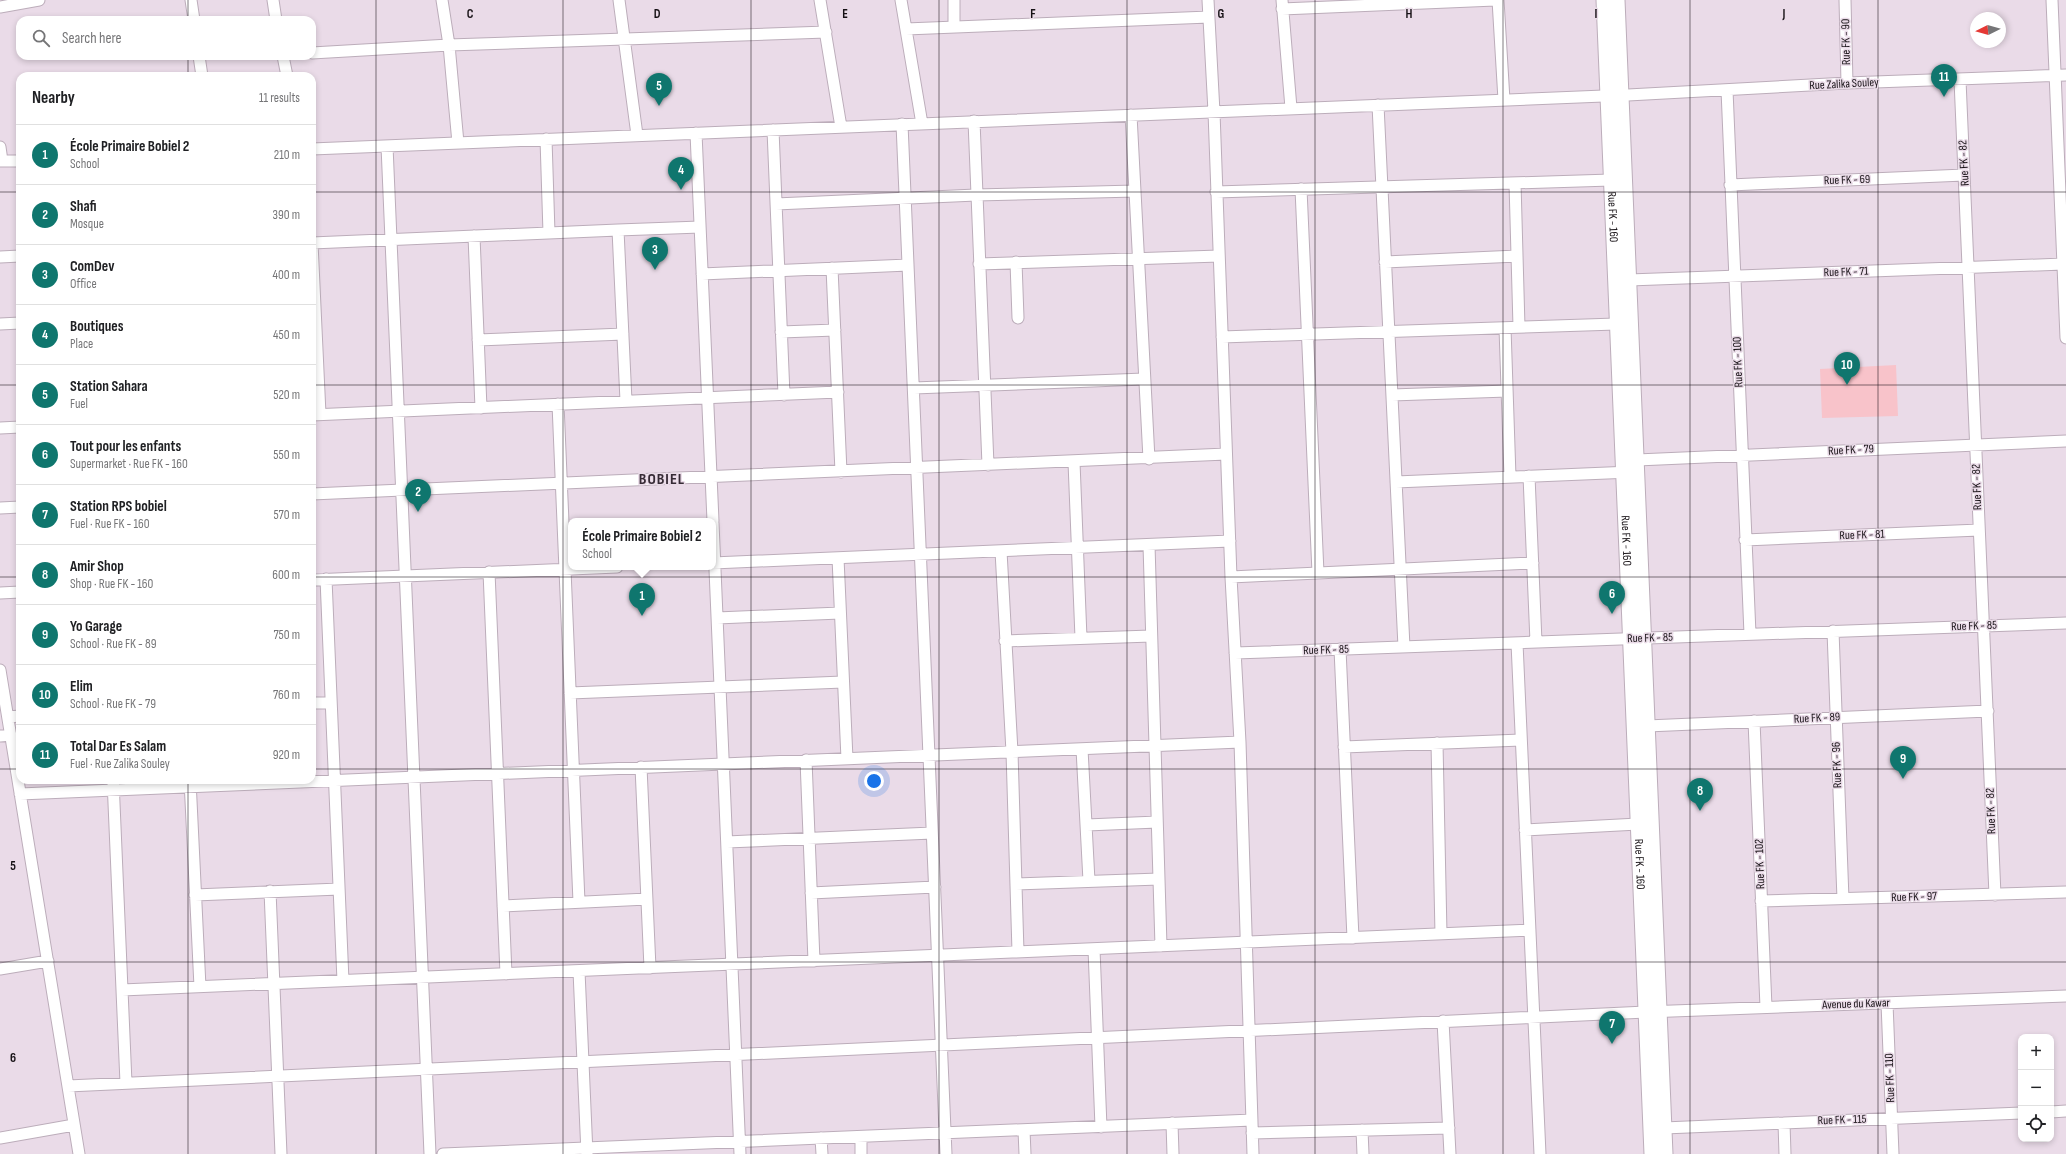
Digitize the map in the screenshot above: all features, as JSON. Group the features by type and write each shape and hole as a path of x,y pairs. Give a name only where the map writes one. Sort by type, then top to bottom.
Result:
{"main road":[{"name":"Rue FK - 160","path":"1604,0 1614,95 1629,280 1637,638 1638,824 1665,1154"},
{"name":"Rue FK - 160","path":"1617,0 1611,180 1616,324 1633,468"},
{"name":"Rue FK - 160","path":"1637,638 1647,726 1653,1012 1652,1154"}],"street":[{"path":"0,7 39,0"},
{"path":"191,0 193,16"},
{"path":"273,0 275,16"},
{"path":"442,0 449,44 458,143"},
{"path":"619,0 637,135"},
{"path":"820,0 841,127"},
{"path":"901,0 922,124"},
{"path":"954,0 954,27"},
{"path":"1208,0 1214,112 1234,653 1240,742 1245,942 1253,1154"},
{"path":"1291,108 1282,4 1495,0"},
{"path":"1498,0 1504,100"},
{"name":"Rue FK - 90","path":"1845,0 1847,83"},
{"path":"2052,0 2061,75 2063,264 2066,338"},
{"path":"906,30 1209,17"},
{"path":"316,53 449,44 625,40 826,32"},
{"path":"199,60 201,72"},
{"path":"284,60 286,72"},
{"name":"Rue Zalika Souley","path":"316,149 1504,100 1847,83 1960,80 2061,75"},
{"name":"Rue FK - 82","path":"1960,80 1995,895"},
{"name":"Rue FK - 100","path":"1727,90 1750,634"},
{"path":"1378,105 1404,647"},
{"path":"1131,115 1149,458"},
{"path":"974,121 983,385 988,465"},
{"path":"902,124 946,1154"},
{"path":"773,130 784,395"},
{"path":"696,133 713,518"},
{"path":"546,139 549,233"},
{"path":"387,146 430,1154"},
{"path":"0,147 1,161 16,161"},
{"name":"Rue FK - 69","path":"1730,185 1964,175"},
{"path":"1216,192 1611,180"},
{"path":"1516,183 1519,327"},
{"path":"1301,189 1318,573"},
{"path":"776,204 976,195 1135,191"},
{"path":"316,243 700,227"},
{"path":"618,230 626,402"},
{"path":"474,236 481,408"},
{"path":"0,257 16,256"},
{"path":"979,264 1219,256"},
{"path":"1385,262 1517,256"},
{"path":"1016,262 1018,318"},
{"name":"Rue FK - 71","path":"1629,280 2063,264"},
{"path":"702,274 908,265"},
{"path":"832,268 841,472"},
{"path":"0,324 16,323"},
{"path":"1222,337 1616,324"},
{"path":"1505,328 1510,477"},
{"path":"781,332 835,330"},
{"path":"478,340 623,334"},
{"path":"914,388 1144,379"},
{"path":"1392,395 1507,391"},
{"path":"316,414 838,392"},
{"path":"558,404 579,902"},
{"path":"0,428 16,427"},
{"name":"Rue FK - 79","path":"1396,482 1529,476 1633,468 1742,455 2066,441"},
{"path":"316,494 1074,462 1226,454"},
{"path":"1074,462 1081,638"},
{"path":"1529,476 1536,642"},
{"path":"0,508 16,507"},
{"name":"Rue FK - 81","path":"1745,540 1979,530"},
{"path":"716,563 1230,541"},
{"path":"1149,544 1161,946"},
{"path":"1001,551 1012,752 1018,952"},
{"path":"838,558 847,759"},
{"path":"1231,577 1533,563"},
{"path":"316,580 568,569"},
{"path":"714,570 740,1154"},
{"path":"488,572 506,974"},
{"path":"326,579 343,981"},
{"path":"0,593 16,592"},
{"path":"717,618 840,613"},
{"name":"Rue FK - 85","path":"1234,653 2066,623"},
{"name":"Rue FK - 96","path":"1833,631 1843,899"},
{"path":"1005,641 1151,636"},
{"path":"1517,643 1540,1154"},
{"path":"1340,649 1353,938"},
{"path":"0,670 8,717 5,736 16,779"},
{"path":"570,693 843,682"},
{"path":"316,704 331,703"},
{"name":"Rue FK - 89","path":"1647,726 1988,711"},
{"path":"8,717 16,716"},
{"name":"Rue FK - 102","path":"1754,721 1766,1007"},
{"path":"1344,747 1522,740"},
{"path":"316,780 1240,742"},
{"path":"1437,743 1441,934"},
{"path":"1082,749 1089,881"},
{"path":"806,760 814,961"},
{"path":"641,767 650,968"},
{"path":"17,784 79,1154"},
{"path":"20,794 113,785 152,784"},
{"path":"190,784 200,986"},
{"path":"113,785 126,1083"},
{"path":"1087,825 1157,822"},
{"path":"1525,830 1638,824"},
{"path":"727,842 932,833"},
{"path":"1016,884 1159,879"},
{"path":"812,893 935,887"},
{"path":"195,894 339,888"},
{"path":"270,892 281,1154"},
{"name":"Rue FK - 97","path":"1761,901 2066,892"},
{"path":"503,906 647,900"},
{"path":"122,990 1530,930"},
{"path":"1094,949 1096,1038 1101,1126"},
{"path":"0,969 48,961"},
{"path":"579,970 587,1151"},
{"name":"Avenue du Kawar","path":"68,1086 1443,1021 2066,996"},
{"name":"Rue FK - 110","path":"1888,1003 1893,1154"},
{"path":"1443,1021 1450,1154"},
{"path":"2054,1112 2066,1111"},
{"name":"Rue FK - 115","path":"1664,1128 2018,1113"},
{"path":"443,1154 659,1150 740,1142 1252,1120"},
{"path":"1784,1123 1785,1154"},
{"path":"1172,1124 1172,1154"},
{"path":"0,1138 74,1125"},
{"path":"1252,1133 1449,1128"},
{"path":"1024,1130 1025,1154"},
{"path":"1362,1130 1363,1154"},
{"path":"861,1137 862,1154"},
{"path":"821,1138 822,1154"}],"shaded area":[{"path":"1896,365 1898,416 1822,418 1820,369"}],"place":[{"name":"Total Dar Es Salam","path":"1944,97"},
{"name":"Station Sahara","path":"659,106"},
{"name":"Boutiques","path":"681,190"},
{"name":"ComDev","path":"655,270"},
{"name":"Elim","path":"1847,385"},
{"name":"Shafi","path":"418,512"},
{"name":"Tout pour les enfants","path":"1612,614"},
{"name":"École Primaire Bobiel 2","path":"642,616"},
{"name":"Yo Garage","path":"1903,779"},
{"name":"Amir Shop","path":"1700,811"},
{"name":"Station RPS bobiel","path":"1612,1044"}],"district":[{"name":"BOBIEL","path":"662,479"}]}
